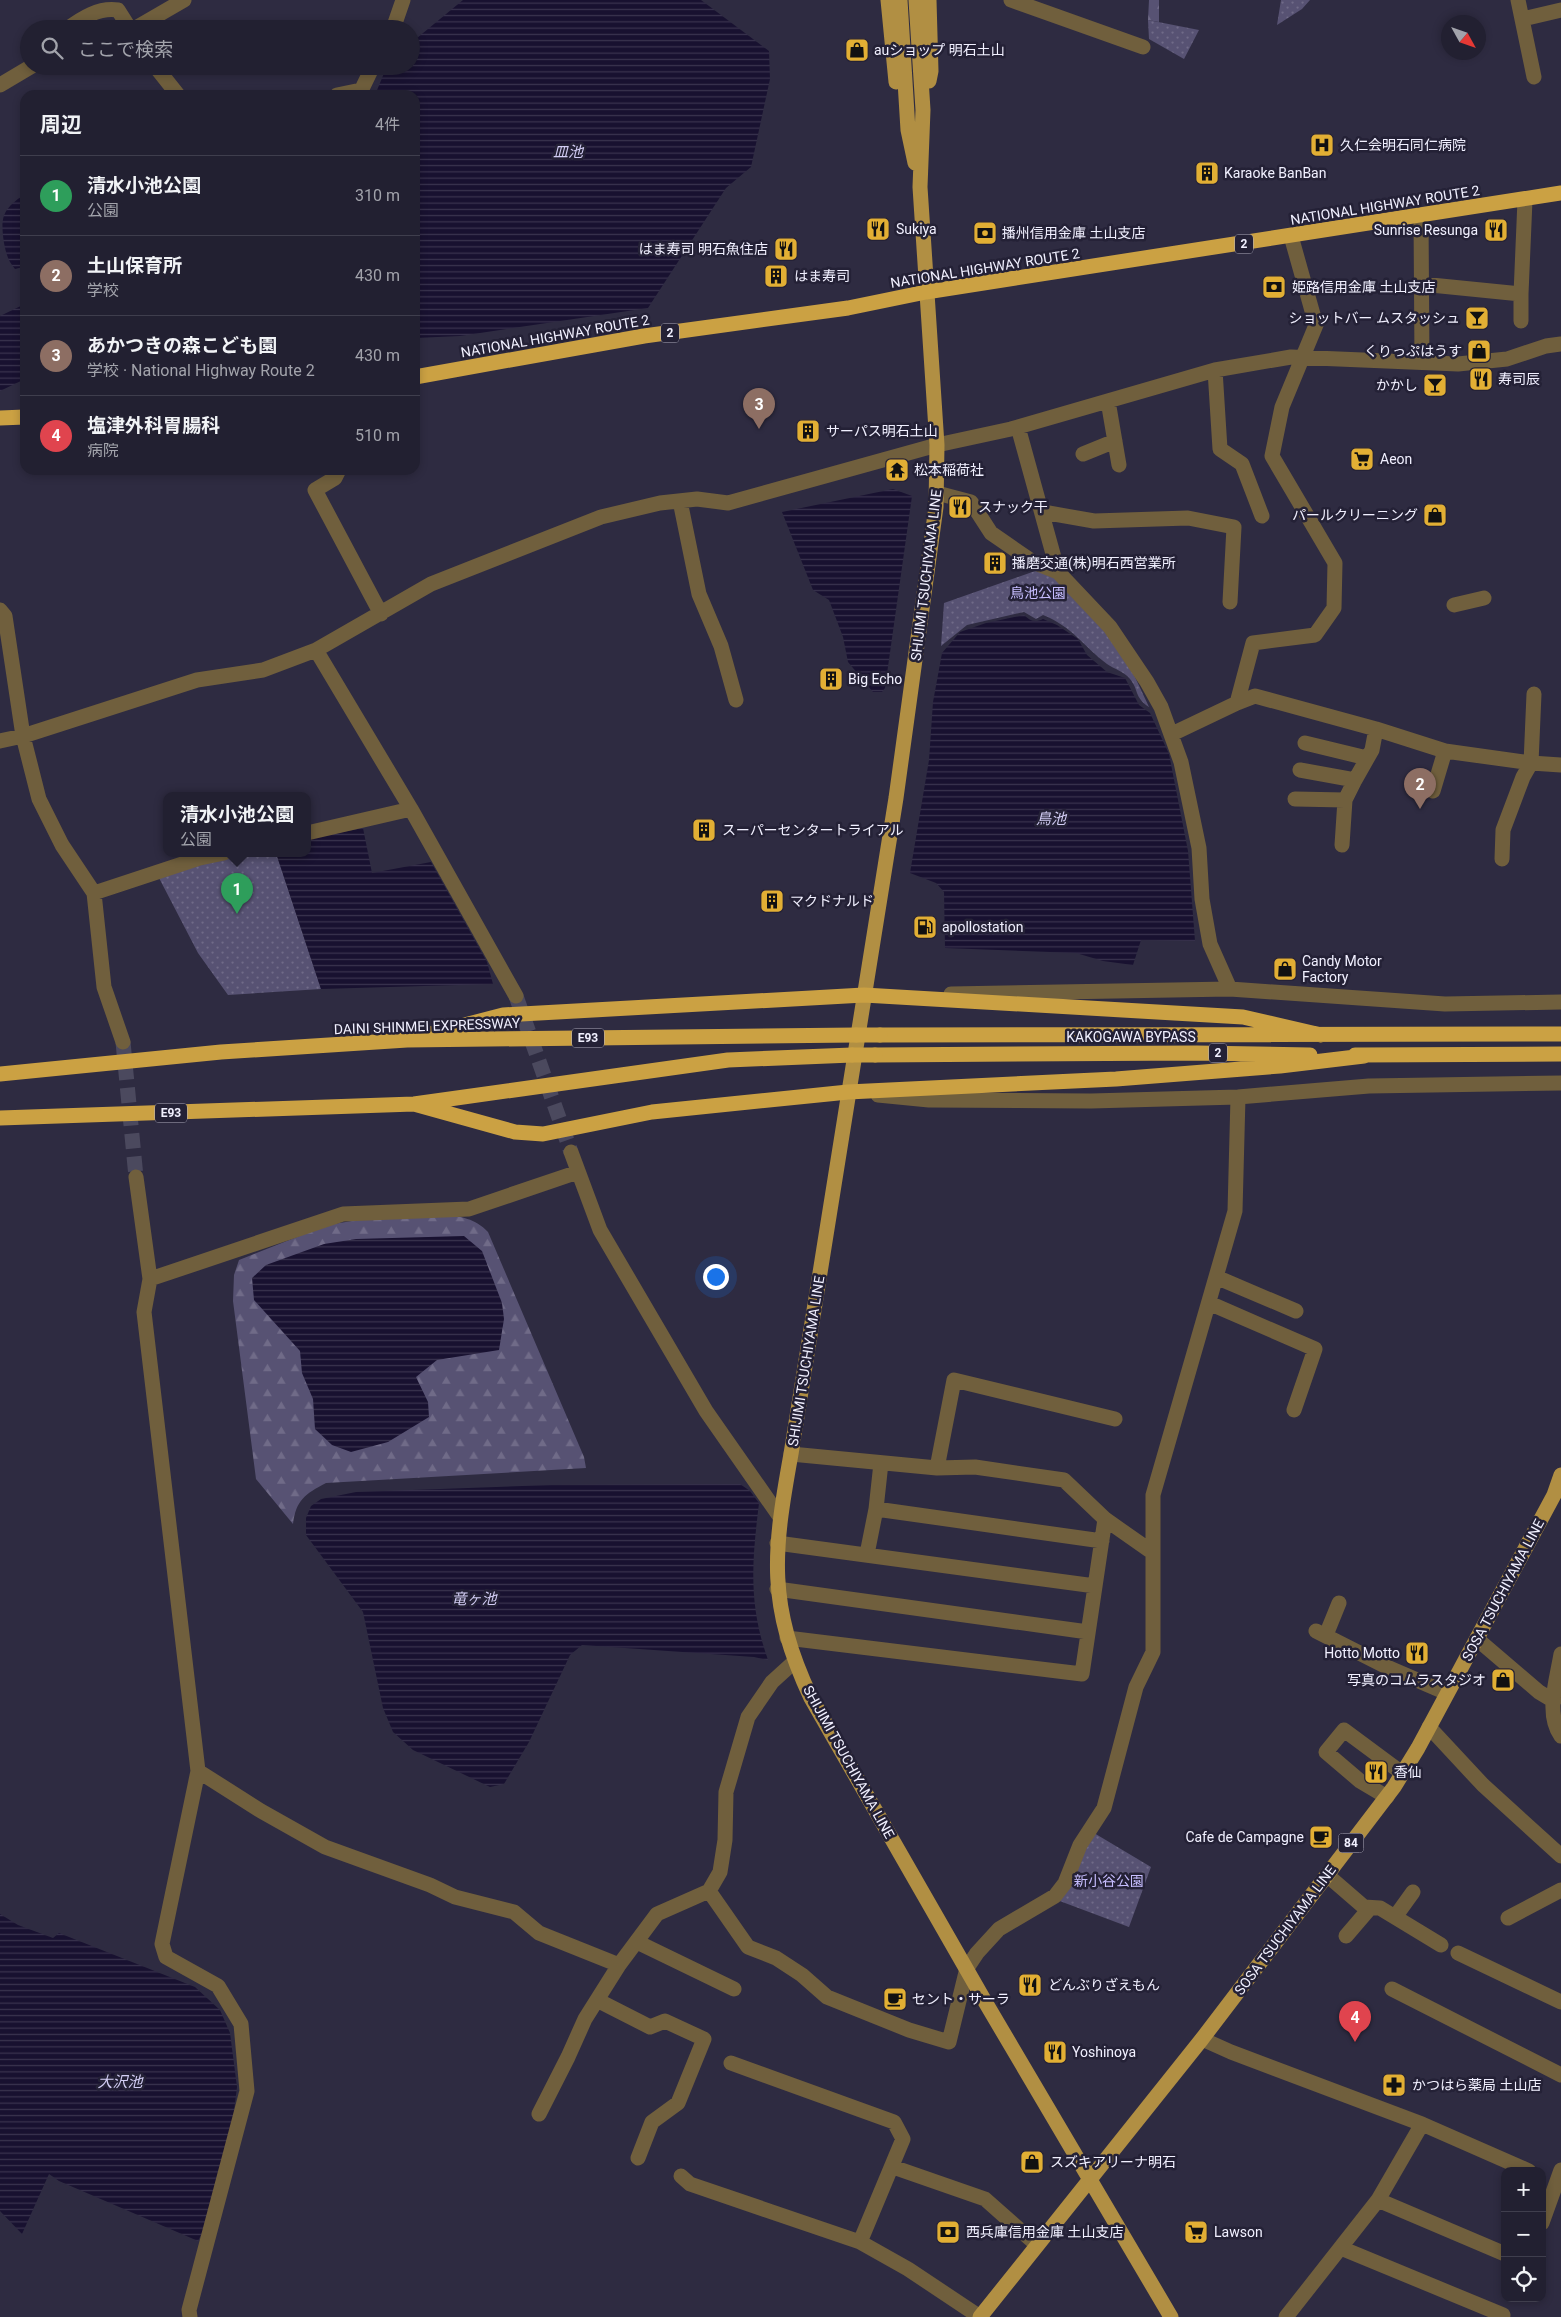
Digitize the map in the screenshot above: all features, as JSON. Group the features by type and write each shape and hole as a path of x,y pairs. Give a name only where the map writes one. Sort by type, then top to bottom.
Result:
{"highway":[{"name":"NATIONAL HIGHWAY ROUTE 2","path":"420,376 644,336 848,308 926,292 1561,194"},
{"path":"0,418 20,417"},
{"path":"407,1040 503,1015 864,995 1243,1017 1321,1035"},
{"name":"KAKOGAWA BYPASS","path":"856,1034 1561,1034"},
{"name":"DAINI SHINMEI EXPRESSWAY","path":"0,1074 220,1052 407,1040 856,1034"},
{"name":"KAKOGAWA BYPASS","path":"852,1055 1197,1052 1364,1056 1561,1054"},
{"name":"E93","path":"0,1118 414,1104 728,1060 852,1055"},
{"path":"414,1104 515,1132 543,1134 652,1112 848,1092 1116,1079 1280,1066 1364,1056"}],"main road":[{"path":"888,0 896,87 908,130 920,187"},
{"path":"900,0 908,130"},
{"path":"916,0 923,110 920,187"},
{"path":"923,110 931,72 929,0"},
{"name":"SHIJIMI TSUCHIYAMA LINE","path":"920,187 937,444 937,493 932,544 864,995 780,1517 777,1543 777,1588 794,1662 820,1714 1091,2180"},
{"name":"SOSA TSUCHIYAMA LINE","path":"1091,2180 1202,2039 1387,1797 1429,1727 1557,1497 1561,1475"},
{"path":"980,2317 1091,2180 1171,2317"}],"street":[{"path":"150,20 184,0"},
{"path":"396,20 403,0"},
{"path":"1011,0 1143,47"},
{"path":"1518,0 1534,78"},
{"path":"79,20 106,8 118,10 124,20"},
{"path":"1523,19 1561,10"},
{"path":"0,85 20,73"},
{"path":"162,75 174,90"},
{"path":"361,90 369,75"},
{"path":"1521,321 1525,200"},
{"path":"1422,216 1422,362"},
{"path":"1237,703 1252,643 1315,635 1334,608 1335,563 1272,456 1282,407 1316,326 1291,236"},
{"path":"1421,284 1521,294"},
{"path":"0,741 23,736 197,680 263,670 316,650 431,584 601,517 660,503 697,499 728,503 937,444 1018,427 1215,370 1291,357 1458,364 1507,359 1546,346 1561,344"},
{"path":"1215,370 1220,449 1242,464 1262,516"},
{"path":"1108,401 1118,465"},
{"path":"1018,427 1058,572"},
{"path":"1083,454 1114,441"},
{"path":"337,475 315,490 381,614"},
{"path":"937,493 971,502 991,533 1032,562 1058,572 1110,627 1148,682 1172,734 1181,762 1198,848 1202,899 1210,944 1230,989"},
{"path":"680,501 699,594 721,646 736,700"},
{"path":"1043,512 1094,521 1188,518 1234,527 1230,602"},
{"path":"1454,605 1484,598"},
{"path":"0,610 5,616 23,736 39,799 62,845 94,893 104,988 123,1042"},
{"path":"316,650 411,809 516,996"},
{"path":"1502,859 1503,830 1523,777 1531,763 1534,694"},
{"path":"1172,734 1256,696 1376,729 1445,751 1531,763 1561,765"},
{"path":"1342,845 1345,800 1372,750 1376,729"},
{"path":"1305,743 1367,758"},
{"path":"1433,791 1445,751"},
{"path":"1300,770 1355,780"},
{"path":"1294,799 1345,800"},
{"path":"311,832 411,809"},
{"path":"94,893 205,857"},
{"path":"864,995 1230,989 1445,1004 1561,1002"},
{"path":"848,1092 929,1100 1092,1100 1238,1097 1369,1086 1561,1083"},
{"path":"709,1891 748,1947 783,1962 802,1975 827,1997 909,2030 949,2042 966,1968 977,1953 999,1929 1056,1896 1065,1884 1080,1845 1104,1808 1136,1687 1153,1652 1153,1495 1235,1211 1238,1097"},
{"path":"571,1152 600,1230 706,1411 780,1517"},
{"path":"150,1278 344,1214 469,1209 578,1172"},
{"path":"136,1177 150,1278 144,1312 198,1771 162,1944 166,1957 218,1986 241,2024 247,2091 189,2310 190,2317"},
{"path":"1216,1277 1296,1310"},
{"path":"1208,1303 1315,1349 1294,1410"},
{"path":"937,1468 954,1380 1114,1419"},
{"path":"791,1454 937,1468 975,1467 1064,1480 1105,1520 1152,1552"},
{"path":"867,1554 876,1510 881,1463"},
{"path":"876,1510 1102,1541"},
{"path":"787,1638 1082,1674 1105,1520"},
{"path":"777,1543 1095,1586"},
{"path":"777,1588 1088,1632"},
{"path":"1338,1603 1321,1633 1389,1668 1448,1693"},
{"path":"1477,1638 1539,1692 1554,1701"},
{"path":"1561,1654 1552,1712 1555,1728 1561,1736"},
{"path":"539,2114 568,2057 585,2018 619,1965 657,1914 709,1891 720,1872 726,1840 726,1792 748,1717 772,1682 794,1662"},
{"path":"1429,1727 1483,1785 1554,1843 1561,1856"},
{"path":"1387,1797 1360,1781 1324,1755 1344,1730 1402,1773"},
{"path":"198,1771 261,1811 326,1847 430,1885 455,1897 514,1912 539,1933 619,1965"},
{"path":"1327,1875 1364,1907 1378,1905 1394,1917 1441,1944"},
{"path":"1508,1918 1522,1904 1561,1890"},
{"path":"1394,1917 1413,1892"},
{"path":"1346,1936 1378,1905"},
{"path":"637,1942 734,1988"},
{"path":"1458,1953 1561,2002"},
{"path":"1392,1988 1410,1992 1561,2075"},
{"path":"597,2000 650,2027 665,2021 704,2040 678,2103 652,2122 638,2158"},
{"path":"1202,2039 1231,2052 1422,2124 1520,2167"},
{"path":"730,2063 894,2122 903,2139 893,2167 860,2242"},
{"path":"1286,2317 1378,2200 1422,2124"},
{"path":"893,2167 985,2199 1037,2245"},
{"path":"681,2176 690,2184 860,2242 908,2269 980,2317"},
{"path":"1546,2177 1559,2180 1546,2213"},
{"path":"1378,2200 1501,2252"},
{"path":"1340,2248 1410,2270 1473,2297 1503,2315"}],"green space":[{"path":"1149,0 1159,0 1159,22 1148,20"},
{"path":"1281,0 1310,0 1302,9 1277,25"},
{"path":"1148,20 1199,30 1184,59 1149,39"},
{"name":"鳥池公園","path":"1038,570 1056,575 1107,629 1127,660 1149,707 1141,700 1128,677 1107,664 1062,625 1043,615 1036,619 1024,612 967,625 941,646 944,603"},
{"path":"232,857 277,857 321,989 228,995 198,953 158,876"},
{"path":"443,1214 473,1221 488,1232 584,1457 586,1468 326,1483 307,1494 299,1503 293,1524 256,1479 233,1301 234,1275 239,1260 327,1225 377,1217"},
{"name":"新小谷公園","path":"1094,1833 1151,1867 1129,1927 1057,1900"}],"water":[{"name":"皿池","path":"463,0 701,0 769,51 770,79 751,167 726,188 648,308 460,336 420,338 420,90 377,90 383,75 420,75 420,36"},
{"path":"20,198 20,268 15,269 9,260 2,226 5,214 12,204"},
{"path":"20,306 20,381 0,391 0,316"},
{"path":"893,489 912,496 885,688 882,692 873,692 848,662 843,637 829,600 813,590 782,512"},
{"name":"鳥池","path":"1024,615 1033,621 1043,619 1057,625 1078,639 1087,655 1107,672 1125,678 1139,705 1150,713 1169,754 1188,851 1195,941 1141,940 1133,965 1103,961 1076,953 945,948 944,892 936,883 910,873 929,760 933,702 942,653 960,632 986,623"},
{"path":"363,828 372,873 431,862 487,962 493,984 321,989 277,857 311,857 311,838"},
{"path":"464,1236 482,1251 502,1303 504,1319 499,1350 437,1360 416,1377 428,1402 429,1417 388,1442 351,1452 332,1445 315,1429 313,1399 302,1373 300,1351 254,1300 252,1278 266,1265 324,1244 356,1239"},
{"name":"竜ヶ池","path":"740,1484 750,1491 759,1503 753,1582 757,1620 768,1660 754,1657 582,1645 570,1655 529,1742 504,1784 490,1787 413,1750 393,1732 383,1708 363,1612 306,1535 306,1518 311,1506 321,1499 356,1492 551,1485"},
{"name":"大沢池","path":"0,1914 18,1925 53,1938 59,1933 195,1987 220,2010 230,2033 237,2087 230,2143 205,2227 198,2241 59,2181 49,2174 22,2234 0,2211"}],"tunnel":[{"path":"516,996 571,1152"},
{"path":"123,1042 136,1177"}],"place":[{"name":"auショップ 明石土山","path":"857,50"},
{"name":"久仁会明石同仁病院","path":"1322,145"},
{"name":"Karaoke BanBan","path":"1207,173"},
{"name":"Sukiya","path":"878,229"},
{"name":"Sunrise Resunga","path":"1496,230"},
{"name":"播州信用金庫 土山支店","path":"985,233"},
{"name":"はま寿司 明石魚住店","path":"786,249"},
{"name":"はま寿司","path":"776,276"},
{"name":"姫路信用金庫 土山支店","path":"1274,287"},
{"name":"ショットバー ムスタッシュ","path":"1477,318"},
{"name":"くりっぷはうす","path":"1479,351"},
{"name":"寿司辰","path":"1481,379"},
{"name":"かかし","path":"1435,385"},
{"name":"あかつきの森こども園","path":"759,429"},
{"name":"サーパス明石土山","path":"808,431"},
{"name":"Aeon","path":"1362,459"},
{"name":"松本稲荷社","path":"897,470"},
{"name":"スナック干","path":"960,507"},
{"name":"パールクリーニング","path":"1435,515"},
{"name":"播磨交通(株)明石西営業所","path":"995,563"},
{"name":"Big Echo","path":"831,679"},
{"name":"土山保育所","path":"1420,809"},
{"name":"スーパーセンタートライアル","path":"704,830"},
{"name":"マクドナルド","path":"772,901"},
{"name":"清水小池公園","path":"237,914"},
{"name":"apollostation","path":"925,927"},
{"name":"Candy Motor Factory","path":"1285,969"},
{"name":"Hotto Motto","path":"1417,1653"},
{"name":"写真のコムラスタジオ","path":"1503,1680"},
{"name":"香仙","path":"1376,1772"},
{"name":"Cafe de Campagne","path":"1321,1837"},
{"name":"どんぶりざえもん","path":"1030,1985"},
{"name":"セント・サーラ","path":"895,1999"},
{"name":"塩津外科胃腸科","path":"1355,2042"},
{"name":"Yoshinoya","path":"1055,2052"},
{"name":"かつはら薬局 土山店","path":"1394,2085"},
{"name":"スズキアリーナ明石","path":"1032,2162"},
{"name":"西兵庫信用金庫 土山支店","path":"948,2232"},
{"name":"Lawson","path":"1196,2232"}]}
